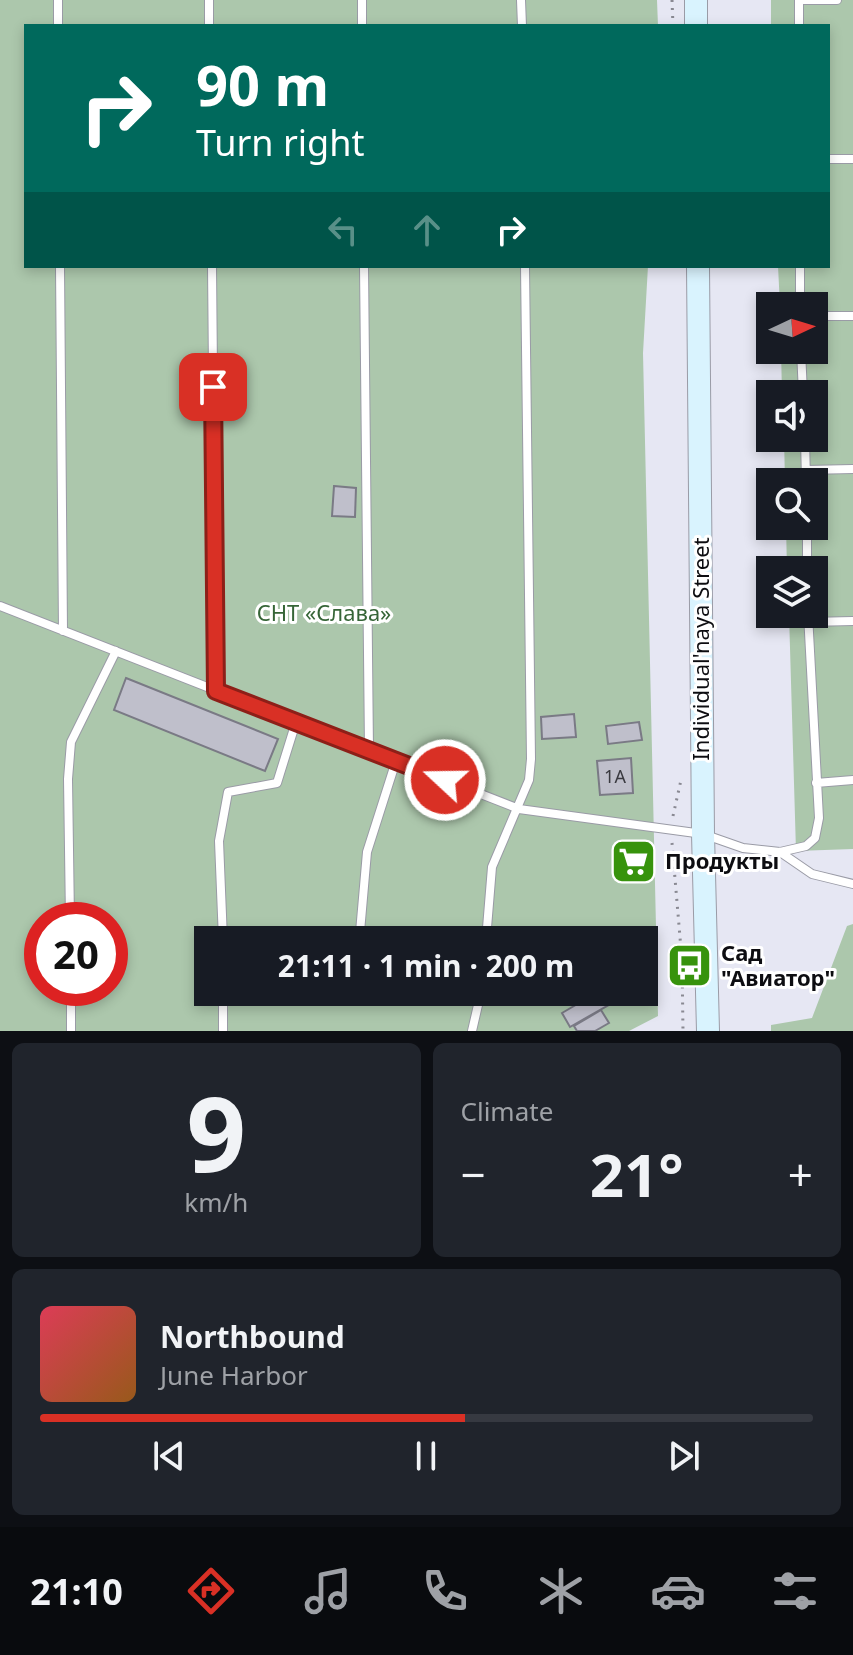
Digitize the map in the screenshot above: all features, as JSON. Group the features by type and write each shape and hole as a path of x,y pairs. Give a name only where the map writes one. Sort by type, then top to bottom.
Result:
{"main road":[{"path":"696,0 696,24"},
{"name":"Individual'naya Street","path":"698,268 703,834 708,1031"}],"lane":[{"path":"58,0 58,24"},
{"path":"209,0 209,24"},
{"path":"362,0 362,24"},
{"path":"521,0 522,24"},
{"path":"799,24 799,0 837,0"},
{"path":"830,159 853,159"},
{"path":"60,268 63,631"},
{"path":"212,268 216,691"},
{"path":"364,268 369,750"},
{"path":"487,926 492,867 519,809 529,780 531,759 525,268"},
{"path":"800,268 800,292"},
{"path":"828,316 853,316"},
{"path":"828,470 853,469"},
{"path":"0,606 519,809 703,834 743,848 780,852 806,846 815,838 819,818 808,628"},
{"path":"828,619 853,621"},
{"path":"70,902 68,779 71,742 116,651"},
{"path":"222,926 219,841 228,792 277,783 296,722"},
{"path":"361,926 367,852 396,761"},
{"path":"816,783 853,780"},
{"path":"780,852 812,874 853,884"},
{"path":"71,1006 71,1031"},
{"path":"223,1006 223,1031"},
{"path":"472,1031 478,1006"}],"path":[{"path":"672,0 673,24"}],"green space":[{"name":"СНТ «Слава»","path":"0,0 657,0 658,24 24,24 24,268 648,268 643,353 656,926 194,926 194,1006 658,1006 658,1016 629,1031 0,1031"},
{"path":"771,0 853,0 853,849 796,851 789,628 828,628 828,556 787,556 786,540 828,540 828,468 785,468 784,452 828,452 828,380 782,380 781,364 828,364 828,292 779,292 778,268 830,268 830,24 771,24"},
{"path":"853,924 853,1031 771,1031 771,1025 812,1018 847,926"}],"building":[{"path":"334,486 356,488 355,517 332,516"},
{"path":"126,678 278,739 265,771 114,710"},
{"path":"574,714 576,737 542,739 541,717"},
{"path":"639,722 642,740 608,744 606,726"},
{"path":"631,758 633,793 600,795 597,761"},
{"path":"625,848 641,848 641,880 624,880"},
{"path":"685,963 695,963 696,985 686,985"},
{"path":"574,1006 607,1006 570,1027 562,1013"},
{"path":"601,1010 609,1023 595,1031 577,1031 574,1026"}],"place":[{"name":"Продукты","path":"634,861"},
{"name":"Сад \"Авиатор\"","path":"690,966"}],"route":[{"path":"213,387 216,691 445,780"}]}
